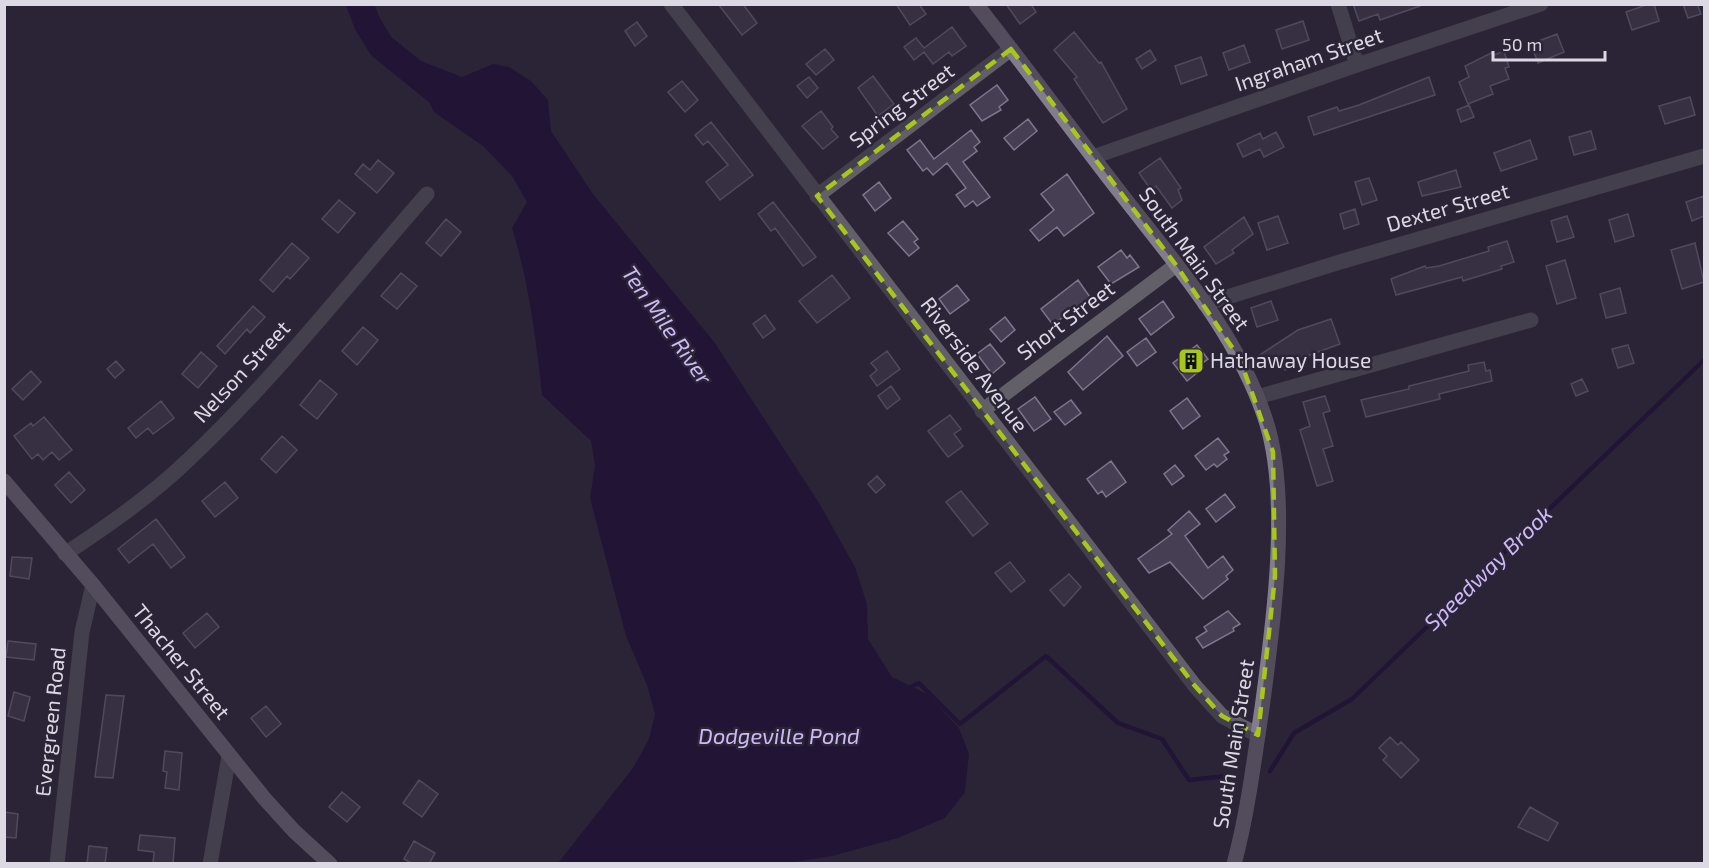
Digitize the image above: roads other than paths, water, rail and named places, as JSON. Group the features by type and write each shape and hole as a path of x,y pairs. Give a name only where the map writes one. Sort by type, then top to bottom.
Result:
{"main road":[{"name":"South Main Street","path":"976,4 1205,304 1240,358 1257,397 1274,452 1278,503 1269,652 1244,829 1234,864"},
{"name":"Thacher Street","path":"4,481 93,585 229,756 294,831 330,864"}],"street":[{"name":"Riverside Avenue","path":"671,4 1195,686 1222,716 1258,735"},
{"path":"1338,4 1357,65"},
{"name":"Ingraham Street","path":"1093,157 1541,4"},
{"name":"Spring Street","path":"818,195 1011,49"},
{"name":"Dexter Street","path":"1205,304 1351,258 1704,156"},
{"name":"Nelson Street","path":"65,554 138,504 200,448 278,366 427,194"},
{"name":"Short Street","path":"982,411 1176,264"},
{"path":"1257,397 1531,320"},
{"name":"Evergreen Road","path":"57,864 82,632 93,585"},
{"path":"210,864 229,756"}],"water":[{"name":"Dodgeville Pond","path":"421,61 462,77 493,64 509,67 531,81 548,100 551,131 593,194 715,343 819,503 855,567 867,604 868,639 892,677 927,694 959,728 969,754 965,792 945,818 898,838 832,856 783,864 558,863 633,768 649,739 655,714 647,685 626,636 590,498 595,466 591,441 542,395 527,290 512,228 527,202 512,176 483,146 434,112 413,70"}],"waterway":[{"name":"Ten Mile River","path":"360,4 367,23 381,46 439,93"},
{"name":"Speedway Brook","path":"1270,771 1294,733 1352,699 1704,360"},
{"name":"Speedway Brook","path":"906,689 919,683 960,724 1046,656 1118,723 1162,739 1189,780 1227,776"}],"place":[{"name":"Hathaway House","path":"1191,361"}]}
